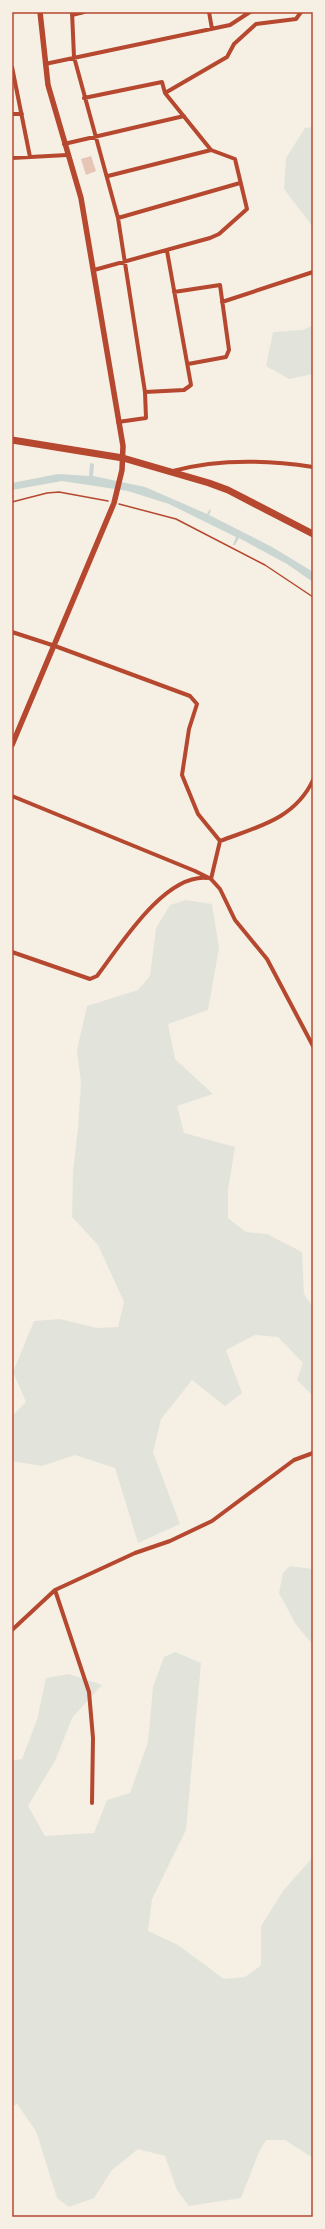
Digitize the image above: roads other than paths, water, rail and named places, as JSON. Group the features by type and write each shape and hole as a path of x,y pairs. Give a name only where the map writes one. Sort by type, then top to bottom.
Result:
{"main road":[{"path":"12,440 123,458 228,490 313,534"}],"street":[{"path":"12,745 56,646 114,503 122,470 123,458 94,270 81,198 52,103 44,64 40,12"},
{"path":"84,12 72,13 74,57 84,98 108,176 118,218 146,392 146,418 118,422"},
{"path":"209,12 212,29"},
{"path":"44,64 230,25 250,12"},
{"path":"165,93 227,57 234,44 256,24 296,19 301,12"},
{"path":"12,66 30,157"},
{"path":"84,98 162,82 165,93 211,150"},
{"path":"12,114 22,114"},
{"path":"64,144 96,138 184,116"},
{"path":"94,270 167,251 218,234 246,209 235,158 211,150 108,176"},
{"path":"12,158 67,155"},
{"path":"118,218 240,183"},
{"path":"146,392 184,390 191,385 167,251"},
{"path":"222,302 313,272"},
{"path":"174,292 220,285 229,350 226,357 188,364"},
{"path":"169,472 189,466 247,462 283,463 313,467"},
{"path":"12,632 56,646 190,696 196,704 189,729 182,775 198,814 220,841"},
{"path":"220,841 282,817 306,794 313,780"},
{"path":"12,796 196,871 211,879 220,888 235,920 267,959 313,1046"},
{"path":"211,879 220,841"},
{"path":"12,952 90,979 97,976 128,933 152,906 171,891 196,877 211,879"},
{"path":"12,1630 55,1590 135,1554 170,1541 212,1521 294,1460 313,1453"},
{"path":"55,1590 89,1692 93,1738 92,1803"}]}
